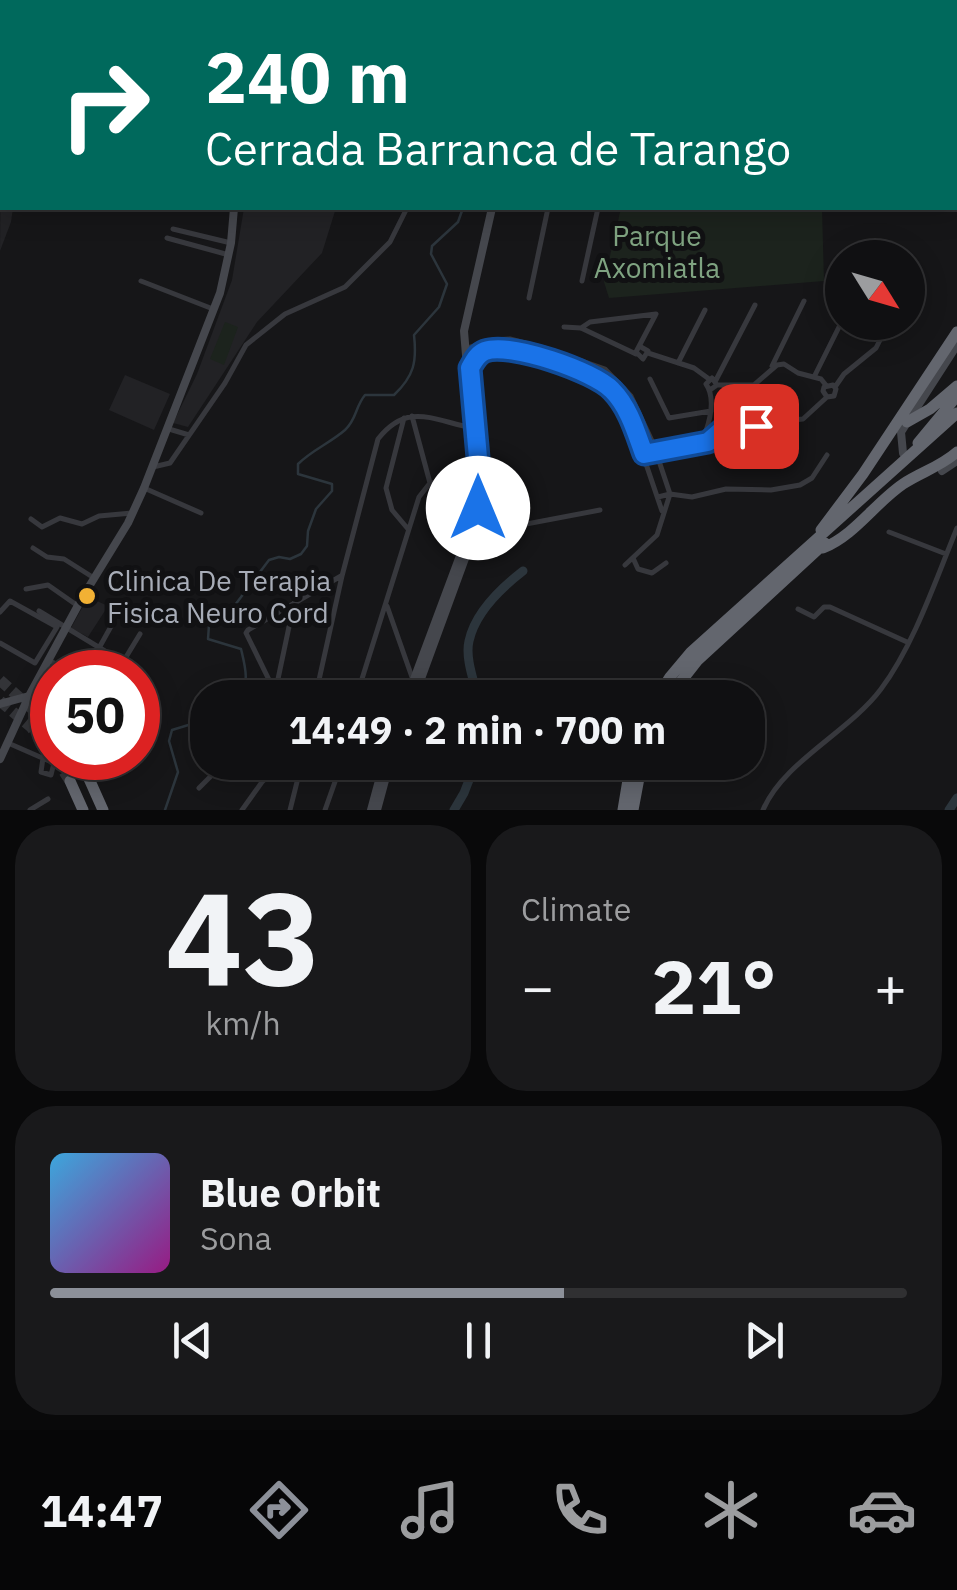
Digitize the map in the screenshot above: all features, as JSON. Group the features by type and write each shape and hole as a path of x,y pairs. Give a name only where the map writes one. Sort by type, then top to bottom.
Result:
{"highway":[{"path":"790,564 863,474 955,339"},
{"path":"904,427 957,390"},
{"path":"886,477 957,390"},
{"path":"942,416 957,404"},
{"path":"668,680 691,652 957,414"},
{"path":"904,427 926,420"},
{"path":"682,680 697,661 957,423"},
{"path":"919,469 957,444"},
{"path":"819,549 848,533 903,484 936,468 957,452"},
{"path":"90,780 103,810"},
{"path":"623,810 628,780"},
{"path":"633,810 639,780"},
{"path":"70,781 83,810"}],"main road":[{"path":"56,650 132,513 153,467 213,308 229,255 234,210"},
{"path":"473,428 464,348 492,210"},
{"path":"417,680 471,535 474,481 467,318"},
{"path":"900,459 904,427 955,339"},
{"path":"942,470 957,461"},
{"path":"0,704 30,694"},
{"path":"0,759 30,694"},
{"path":"374,810 382,780"}],"street":[{"path":"153,467 170,463 246,345 284,314 344,287 390,242 406,210"},
{"path":"529,298 548,210"},
{"path":"582,281 598,210"},
{"path":"172,229 231,242"},
{"path":"166,238 229,255"},
{"path":"142,281 213,308"},
{"path":"772,369 804,301"},
{"path":"703,434 711,411 710,390 755,305"},
{"path":"678,363 705,310"},
{"path":"580,328 590,322 656,314 636,354"},
{"path":"564,327 580,328 643,359 648,353"},
{"path":"468,348 510,339 605,369 631,396 659,447 670,494 658,535 625,565"},
{"path":"814,377 832,340"},
{"path":"643,450 709,440 733,426 804,419 835,394 844,374 876,348 880,340"},
{"path":"470,368 481,352 480,343"},
{"path":"641,347 694,368 714,381 754,385 784,364 835,387"},
{"path":"481,352 504,350 526,354 587,372 600,380 621,400 643,450 662,512"},
{"path":"650,379 669,418 711,411"},
{"path":"826,385 822,392 827,397"},
{"path":"318,680 378,439 390,424 423,415 473,428"},
{"path":"408,417 430,483"},
{"path":"408,417 386,488 392,510 408,529"},
{"path":"166,429 189,435"},
{"path":"659,447 703,434"},
{"path":"703,434 709,440"},
{"path":"658,497 800,485 812,478 827,455"},
{"path":"362,680 419,498 430,483 457,481"},
{"path":"655,487 668,482"},
{"path":"144,488 201,514"},
{"path":"471,535 600,510"},
{"path":"31,519 42,528 60,518 82,524 100,516 132,513"},
{"path":"764,810 771,791 882,688 907,642 957,528"},
{"path":"890,532 946,554"},
{"path":"33,548 64,559 94,578"},
{"path":"633,558 638,569 652,573 666,562"},
{"path":"267,680 246,633 342,576"},
{"path":"26,590 48,585 78,606"},
{"path":"0,612 10,600 56,626 44,650"},
{"path":"277,680 294,602"},
{"path":"386,603 410,680"},
{"path":"798,609 814,617 824,606 830,607 907,642"},
{"path":"39,611 123,662 140,634"},
{"path":"99,648 114,621"},
{"path":"0,643 30,661"},
{"path":"8,743 30,752"},
{"path":"198,788 206,780"},
{"path":"242,810 264,780"},
{"path":"290,810 298,780"},
{"path":"325,810 336,780"},
{"path":"30,810 48,799"}],"shaded area":[{"path":"0,210 13,210 11,222 0,251"},
{"path":"244,210 335,210 322,253 257,322 188,427 173,423 197,374 232,280"},
{"path":"125,375 170,394 154,430 109,410"},
{"path":"88,597 108,606 88,637 71,628"}],"green space":[{"name":"Parque Axomiatla","path":"621,210 822,210 824,281 609,298 604,282"},
{"path":"225,322 238,327 224,365 210,359"}],"waterway":[{"path":"245,680 241,649 208,639 209,625 235,605 269,560 290,559 307,546 316,509 332,491 332,484 298,474 298,464 345,430 365,395 394,395 410,375 414,335 439,307 447,284 431,254 432,246 458,222 462,210"},
{"path":"473,680 468,655 472,631 490,602 523,571"},
{"path":"165,810 178,772 169,741 172,730 190,724"},
{"path":"454,810 469,780"},
{"path":"949,810 957,798"}],"tunnel":[{"path":"0,680 30,707"},
{"path":"0,701 30,726"}],"place":[{"name":"Clinica De Terapia Fisica Neuro Cord","path":"87,596"}],"route":[{"path":"478,508 480,480 470,368 481,352 504,350 526,354 587,372 600,380 621,400 644,454 708,442 733,426 756,426"}]}
